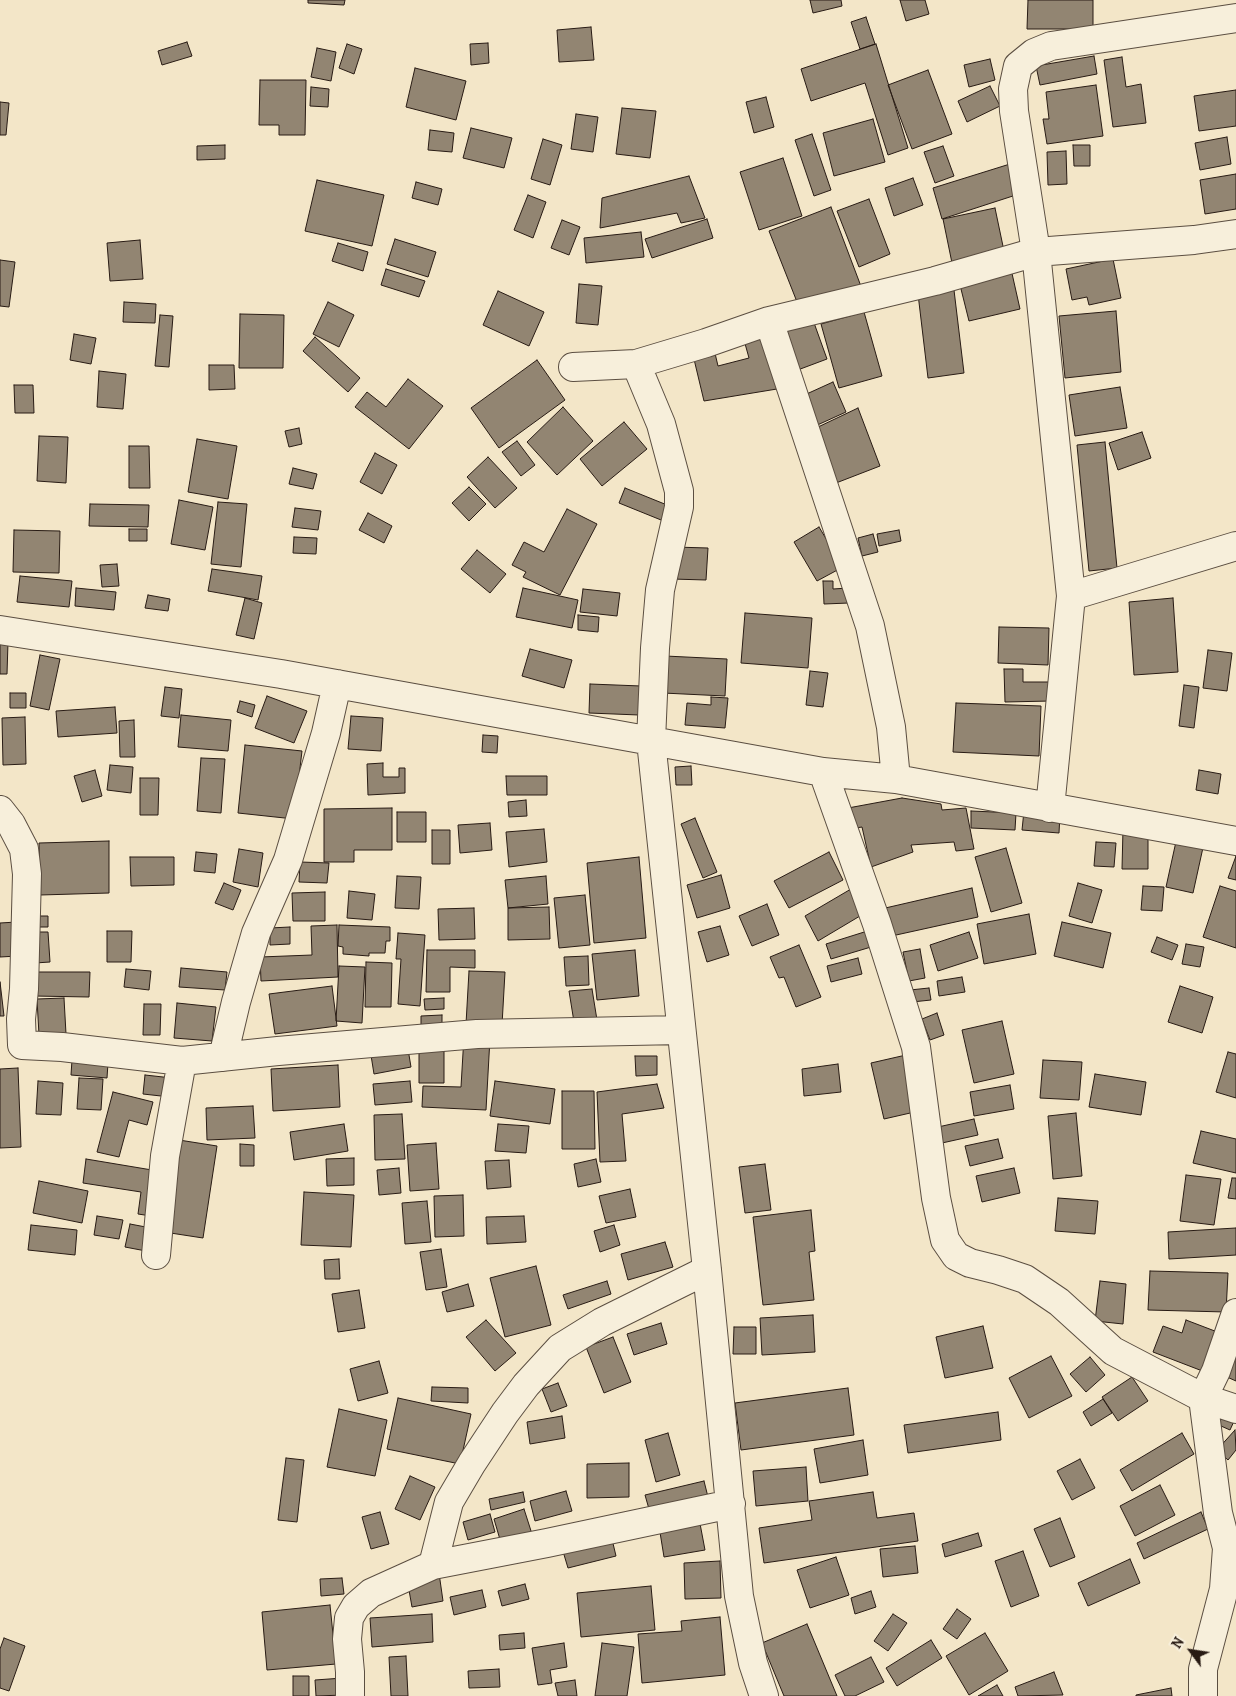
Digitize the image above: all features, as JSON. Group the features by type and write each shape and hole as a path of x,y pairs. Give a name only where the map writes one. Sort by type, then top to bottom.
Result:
{"street":[{"path":"1050,808 1071,596 1036,252 1014,111 1013,88 1018,66 1034,52 1051,46 1236,18"},
{"path":"573,367 636,364 769,321 935,282 1036,252 1194,240 1236,234"},
{"path":"769,321 870,626 891,727 896,779"},
{"path":"636,364 662,424 679,491 679,507 660,590 655,648 651,741 708,1270 739,1596 753,1663 764,1696"},
{"path":"1071,596 1236,546"},
{"path":"0,630 337,684 823,772 896,779 1236,841"},
{"path":"223,1057 256,932 288,860 326,733 337,684"},
{"path":"823,772 877,924 916,1047 936,1198 945,1240 956,1256 970,1263 1025,1279 1059,1302 1114,1351 1203,1398 1236,1409"},
{"path":"4,820 24,848 27,874 24,988 21,1019 11,1045 62,1047 182,1061 477,1034 682,1030"},
{"path":"156,1255 165,1156 182,1061"},
{"path":"433,1565 449,1502 505,1413 526,1385 554,1354 560,1348 602,1322 708,1270"},
{"path":"1203,1696 1203,1669 1224,1589 1227,1548 1218,1513 1203,1398 1216,1371 1236,1313"},
{"path":"350,1696 347,1639 349,1618 356,1606 371,1593 433,1565 731,1504"}],"building":[{"path":"308,0 345,0 344,5 308,3"},
{"path":"810,0 841,0 842,6 813,13"},
{"path":"900,0 925,0 929,14 906,21"},
{"path":"1028,0 1093,0 1093,29 1027,29"},
{"path":"866,17 875,44 860,49 851,22"},
{"path":"591,27 594,60 559,62 557,30"},
{"path":"187,42 192,56 162,65 158,51"},
{"path":"488,43 489,63 471,65 470,44"},
{"path":"347,44 362,49 354,74 339,68"},
{"path":"876,44 908,148 888,155 865,83 811,101 801,69"},
{"path":"317,48 336,52 331,81 311,77"},
{"path":"1094,56 1097,74 1040,85 1036,66"},
{"path":"1122,57 1126,87 1141,84 1146,123 1113,127 1104,60"},
{"path":"990,59 995,80 969,87 964,65"},
{"path":"415,68 466,81 456,120 406,107"},
{"path":"928,70 952,134 912,149 888,85"},
{"path":"260,80 306,80 305,135 279,135 279,125 259,125"},
{"path":"1096,85 1103,136 1047,144 1043,119 1049,119 1046,92"},
{"path":"990,86 1000,106 967,122 958,101"},
{"path":"311,87 329,89 328,107 310,106"},
{"path":"1236,90 1236,126 1199,131 1194,96"},
{"path":"766,97 774,127 754,133 746,102"},
{"path":"0,102 9,103 6,135 0,135"},
{"path":"622,108 656,111 650,158 616,154"},
{"path":"576,114 598,117 593,152 571,149"},
{"path":"873,119 885,162 834,176 823,133"},
{"path":"471,128 512,138 504,168 463,158"},
{"path":"430,130 454,133 452,152 428,150"},
{"path":"812,134 831,190 814,196 795,140"},
{"path":"1227,137 1231,164 1200,170 1195,143"},
{"path":"543,139 562,145 550,185 531,179"},
{"path":"225,145 225,159 197,160 197,146"},
{"path":"1073,145 1090,145 1090,166 1074,166"},
{"path":"943,146 954,176 935,183 924,152"},
{"path":"1066,151 1067,184 1048,185 1047,152"},
{"path":"783,158 802,216 759,230 740,172"},
{"path":"1010,164 1019,194 942,219 933,188"},
{"path":"1236,174 1236,209 1205,214 1200,180"},
{"path":"689,176 705,218 681,223 677,213 600,228 602,198"},
{"path":"913,178 923,205 894,216 885,188"},
{"path":"317,180 384,195 372,246 305,231"},
{"path":"416,182 442,189 438,205 412,198"},
{"path":"528,195 546,202 533,238 514,230"},
{"path":"869,199 890,254 859,267 837,211"},
{"path":"831,207 862,289 801,312 769,231"},
{"path":"995,208 1004,251 952,263 943,219"},
{"path":"707,219 713,238 652,258 645,239"},
{"path":"562,220 580,227 569,255 551,248"},
{"path":"641,232 644,257 586,263 584,238"},
{"path":"395,239 436,252 428,277 387,264"},
{"path":"140,240 143,279 110,281 107,243"},
{"path":"338,243 368,252 363,271 332,261"},
{"path":"1113,259 1121,298 1089,305 1087,297 1072,300 1066,269"},
{"path":"0,260 15,262 9,307 0,306"},
{"path":"386,269 425,281 419,297 381,285"},
{"path":"1011,269 1020,309 969,321 959,281"},
{"path":"579,284 602,286 598,325 576,323"},
{"path":"954,290 964,373 928,378 918,294"},
{"path":"498,291 544,312 529,346 483,325"},
{"path":"124,302 156,304 155,323 123,322"},
{"path":"328,302 354,315 339,347 313,334"},
{"path":"1116,311 1121,372 1065,378 1059,316"},
{"path":"864,312 882,376 839,388 821,324"},
{"path":"240,314 284,315 283,368 239,368"},
{"path":"160,315 173,316 169,367 155,366"},
{"path":"813,320 827,359 795,371 781,331"},
{"path":"74,334 96,338 91,364 70,360"},
{"path":"769,334 783,388 704,401 693,355 714,349 718,366 749,358 744,340"},
{"path":"315,337 360,378 348,392 303,351"},
{"path":"537,360 565,400 499,448 471,408"},
{"path":"209,365 234,365 235,389 209,390"},
{"path":"99,371 126,374 123,409 97,407"},
{"path":"408,379 443,406 409,449 355,407 367,392 386,407"},
{"path":"833,382 846,412 813,427 800,397"},
{"path":"14,385 33,385 34,413 15,413"},
{"path":"1120,387 1127,428 1075,436 1069,395"},
{"path":"563,407 593,441 557,475 527,442"},
{"path":"858,408 880,466 836,483 816,428"},
{"path":"624,422 647,449 602,486 580,459"},
{"path":"299,428 302,444 289,447 285,431"},
{"path":"1142,432 1151,458 1118,470 1109,443"},
{"path":"39,436 68,437 66,483 37,481"},
{"path":"197,439 237,446 228,499 188,492"},
{"path":"517,441 535,465 521,476 502,452"},
{"path":"1105,442 1117,568 1089,571 1077,445"},
{"path":"129,446 149,446 150,488 129,488"},
{"path":"375,453 397,465 382,494 360,482"},
{"path":"488,457 517,488 495,508 467,477"},
{"path":"293,468 317,474 313,489 289,484"},
{"path":"469,487 486,504 469,521 452,503"},
{"path":"625,488 672,507 666,522 619,503"},
{"path":"179,500 213,507 205,550 171,544"},
{"path":"218,502 247,504 241,567 211,564"},
{"path":"90,504 149,505 148,527 89,526"},
{"path":"295,508 321,511 318,530 292,527"},
{"path":"567,509 597,524 560,595 523,577 526,572 512,565 524,542 544,552"},
{"path":"368,513 392,526 384,543 359,530"},
{"path":"819,527 843,567 817,581 794,542"},
{"path":"129,529 147,529 147,541 129,541"},
{"path":"14,530 60,531 59,573 13,572"},
{"path":"899,530 901,541 879,546 877,534"},
{"path":"873,534 878,552 862,556 858,538"},
{"path":"294,537 317,538 316,554 293,553"},
{"path":"674,547 708,548 706,580 672,579"},
{"path":"477,550 506,574 490,593 461,569"},
{"path":"117,564 119,586 102,587 100,565"},
{"path":"212,569 262,576 258,600 208,591"},
{"path":"20,576 72,581 69,607 17,602"},
{"path":"823,581 833,581 833,589 848,588 849,603 824,604"},
{"path":"76,588 116,592 114,610 75,606"},
{"path":"523,588 578,600 572,628 516,617"},
{"path":"583,589 620,593 617,616 580,612"},
{"path":"148,595 170,599 168,611 145,608"},
{"path":"245,598 262,603 254,639 236,635"},
{"path":"1173,598 1178,672 1134,675 1129,602"},
{"path":"745,613 812,618 808,668 741,663"},
{"path":"578,615 599,617 598,632 578,630"},
{"path":"999,627 1049,628 1048,665 998,663"},
{"path":"0,642 8,642 7,674 0,674"},
{"path":"530,649 572,660 564,688 522,676"},
{"path":"1208,650 1232,653 1227,691 1203,688"},
{"path":"40,655 60,659 49,710 30,706"},
{"path":"665,656 727,659 725,696 663,693"},
{"path":"1004,669 1023,669 1023,682 1051,682 1051,701 1005,702"},
{"path":"810,671 828,673 823,707 806,705"},
{"path":"590,684 641,686 639,715 589,713"},
{"path":"1184,685 1199,687 1194,728 1179,726"},
{"path":"165,687 182,689 179,718 161,716"},
{"path":"10,693 26,693 26,708 10,708"},
{"path":"267,696 307,711 294,743 255,728"},
{"path":"711,697 728,698 725,728 685,725 687,703 711,705"},
{"path":"240,701 255,705 252,717 237,712"},
{"path":"956,703 1041,706 1039,756 953,752"},
{"path":"115,707 117,733 58,737 56,711"},
{"path":"181,715 231,720 228,751 178,747"},
{"path":"351,716 383,718 381,751 348,749"},
{"path":"25,717 26,764 3,765 2,718"},
{"path":"134,720 135,757 120,757 119,721"},
{"path":"483,735 498,736 497,753 482,752"},
{"path":"245,745 302,751 294,819 238,813"},
{"path":"201,758 225,759 221,813 197,811"},
{"path":"383,763 383,777 399,777 399,768 405,768 405,793 368,795 367,764"},
{"path":"110,765 133,767 131,793 107,790"},
{"path":"691,766 692,785 676,785 675,767"},
{"path":"95,770 102,796 82,802 74,776"},
{"path":"1199,770 1221,774 1218,794 1196,790"},
{"path":"506,776 547,776 547,795 507,795"},
{"path":"140,778 159,778 158,815 140,815"},
{"path":"902,798 941,804 942,810 966,808 974,849 956,851 954,842 911,845 913,852 871,867 862,827 850,829 848,808"},
{"path":"526,800 527,816 509,817 508,802"},
{"path":"392,808 392,850 354,850 354,862 324,862 324,809"},
{"path":"971,811 1016,813 1015,830 971,828"},
{"path":"1024,811 1060,814 1059,833 1022,830"},
{"path":"397,812 426,812 426,842 397,842"},
{"path":"695,818 717,872 703,878 681,824"},
{"path":"490,823 492,850 460,853 458,825"},
{"path":"544,829 547,862 509,867 506,832"},
{"path":"1123,829 1148,829 1148,869 1122,869"},
{"path":"432,830 450,830 450,864 432,864"},
{"path":"1177,837 1204,843 1193,893 1166,887"},
{"path":"109,841 109,893 40,895 39,843"},
{"path":"1096,842 1116,843 1114,867 1094,866"},
{"path":"1006,848 1022,903 991,912 975,857"},
{"path":"239,849 263,853 258,887 233,882"},
{"path":"196,852 217,854 215,873 194,871"},
{"path":"829,852 843,880 789,908 774,881"},
{"path":"1236,856 1236,880 1228,878"},
{"path":"130,857 174,857 174,885 131,886"},
{"path":"639,857 646,938 594,943 587,863"},
{"path":"300,862 329,863 327,883 299,882"},
{"path":"721,875 730,908 697,918 687,885"},
{"path":"397,876 421,877 419,909 395,908"},
{"path":"546,876 548,904 508,908 505,880"},
{"path":"224,883 241,890 233,910 215,903"},
{"path":"1078,883 1102,890 1092,923 1069,916"},
{"path":"1143,886 1164,887 1162,911 1141,910"},
{"path":"1220,886 1236,891 1236,948 1203,937"},
{"path":"972,888 978,917 887,937 881,909"},
{"path":"851,889 865,913 818,941 805,916"},
{"path":"349,891 375,894 372,920 347,918"},
{"path":"325,892 325,921 293,921 292,893"},
{"path":"585,895 590,945 559,948 554,898"},
{"path":"767,904 779,935 752,946 739,916"},
{"path":"549,907 550,939 508,940 508,908"},
{"path":"474,908 475,939 439,940 438,909"},
{"path":"1029,914 1036,954 984,964 977,924"},
{"path":"35,916 48,916 48,927 35,927"},
{"path":"17,922 18,956 0,957 0,923"},
{"path":"1062,922 1111,933 1103,968 1054,956"},
{"path":"337,925 338,977 261,981 260,957 312,955 311,926"},
{"path":"339,925 390,927 390,941 386,941 385,953 369,953 369,956 343,954 343,947 338,946"},
{"path":"720,926 729,955 707,962 698,932"},
{"path":"290,927 290,944 270,945 270,928"},
{"path":"877,928 881,944 831,959 826,944"},
{"path":"107,931 132,931 131,962 107,962"},
{"path":"34,932 48,932 50,962 35,963"},
{"path":"969,932 978,958 938,971 930,945"},
{"path":"398,933 425,935 420,1006 398,1004 401,959 396,959"},
{"path":"1157,937 1178,945 1172,960 1151,952"},
{"path":"1186,944 1204,947 1200,967 1182,964"},
{"path":"799,945 821,997 796,1007 784,977 779,978 770,957"},
{"path":"920,949 925,978 909,981 903,952"},
{"path":"427,950 475,950 475,968 450,967 450,992 426,992"},
{"path":"635,950 639,996 597,1000 592,954"},
{"path":"588,956 589,985 566,986 564,957"},
{"path":"858,958 862,974 831,982 827,966"},
{"path":"366,962 392,963 391,1007 365,1007"},
{"path":"339,966 365,967 362,1023 336,1021"},
{"path":"181,968 227,972 225,990 179,987"},
{"path":"126,969 151,971 149,990 124,987"},
{"path":"469,971 505,972 502,1025 466,1024"},
{"path":"35,972 90,972 89,997 34,996"},
{"path":"962,977 965,992 939,996 937,981"},
{"path":"0,982 4,1016 0,1016"},
{"path":"332,986 337,1026 275,1034 269,994"},
{"path":"1180,986 1213,997 1202,1033 1168,1022"},
{"path":"929,988 931,1000 912,1002 910,990"},
{"path":"592,989 597,1020 574,1022 569,991"},
{"path":"64,998 66,1034 39,1035 37,999"},
{"path":"444,998 444,1009 425,1010 424,999"},
{"path":"177,1003 216,1007 212,1041 174,1038"},
{"path":"144,1004 161,1004 160,1035 143,1035"},
{"path":"937,1013 944,1035 930,1040 922,1019"},
{"path":"442,1015 442,1027 421,1028 421,1016"},
{"path":"1002,1021 1014,1074 974,1083 962,1030"},
{"path":"464,1036 490,1038 486,1110 422,1107 423,1086 461,1087"},
{"path":"419,1041 444,1041 444,1083 419,1083"},
{"path":"407,1043 411,1067 374,1074 370,1049"},
{"path":"1228,1052 1236,1054 1236,1098 1216,1092"},
{"path":"906,1055 919,1111 884,1119 871,1063"},
{"path":"635,1056 657,1056 657,1075 636,1076"},
{"path":"72,1060 108,1063 107,1078 71,1075"},
{"path":"1043,1060 1082,1062 1079,1100 1040,1098"},
{"path":"838,1064 841,1092 804,1096 802,1069"},
{"path":"338,1065 340,1107 273,1111 271,1069"},
{"path":"18,1068 21,1147 0,1148 0,1069"},
{"path":"1095,1074 1146,1082 1141,1115 1089,1107"},
{"path":"145,1075 172,1078 170,1097 143,1094"},
{"path":"79,1078 103,1079 101,1110 77,1109"},
{"path":"38,1081 63,1083 61,1115 36,1114"},
{"path":"410,1081 412,1102 375,1105 373,1084"},
{"path":"495,1081 555,1089 550,1124 490,1116"},
{"path":"657,1084 664,1108 622,1114 626,1161 600,1162 597,1092"},
{"path":"1010,1085 1014,1109 974,1116 970,1092"},
{"path":"562,1091 594,1091 595,1149 562,1149"},
{"path":"113,1092 153,1102 147,1125 129,1120 119,1157 97,1152"},
{"path":"253,1106 255,1138 207,1140 206,1108"},
{"path":"1076,1113 1082,1176 1053,1179 1048,1116"},
{"path":"402,1114 405,1159 375,1160 374,1115"},
{"path":"974,1119 978,1135 942,1143 938,1127"},
{"path":"344,1124 348,1151 294,1160 290,1132"},
{"path":"498,1124 529,1126 526,1153 495,1151"},
{"path":"1201,1131 1236,1139 1236,1173 1193,1163"},
{"path":"998,1139 1003,1158 970,1166 965,1146"},
{"path":"179,1140 217,1146 203,1238 164,1232"},
{"path":"436,1143 439,1189 410,1191 407,1145"},
{"path":"240,1144 254,1145 254,1166 240,1166"},
{"path":"354,1158 354,1185 327,1186 326,1159"},
{"path":"86,1159 158,1171 151,1216 138,1214 141,1192 83,1183"},
{"path":"596,1159 601,1182 578,1187 574,1164"},
{"path":"509,1160 511,1187 487,1189 485,1161"},
{"path":"765,1164 771,1210 745,1213 739,1167"},
{"path":"399,1168 401,1193 379,1195 377,1170"},
{"path":"1014,1168 1020,1193 982,1202 976,1176"},
{"path":"1186,1175 1221,1179 1214,1225 1180,1221"},
{"path":"1232,1178 1236,1178 1236,1199 1228,1198"},
{"path":"39,1181 88,1191 82,1223 33,1213"},
{"path":"630,1189 636,1217 606,1223 599,1196"},
{"path":"304,1192 354,1195 351,1247 301,1245"},
{"path":"463,1195 464,1236 435,1237 434,1196"},
{"path":"1058,1198 1098,1201 1095,1234 1055,1231"},
{"path":"427,1201 431,1242 405,1244 402,1203"},
{"path":"811,1210 815,1251 809,1252 814,1300 763,1305 753,1217"},
{"path":"97,1216 123,1220 119,1239 94,1235"},
{"path":"524,1216 526,1242 487,1244 486,1217"},
{"path":"130,1224 151,1228 146,1251 125,1247"},
{"path":"31,1225 77,1230 75,1255 28,1250"},
{"path":"614,1225 620,1245 600,1252 594,1231"},
{"path":"1236,1228 1236,1255 1169,1259 1168,1232"},
{"path":"665,1242 673,1267 628,1280 621,1254"},
{"path":"441,1249 447,1287 426,1290 420,1252"},
{"path":"339,1259 340,1279 325,1279 324,1260"},
{"path":"536,1266 551,1325 505,1337 490,1278"},
{"path":"1150,1271 1228,1273 1226,1312 1148,1310"},
{"path":"607,1281 611,1294 568,1309 563,1295"},
{"path":"1100,1281 1126,1284 1123,1324 1095,1321"},
{"path":"468,1284 474,1306 447,1312 442,1292"},
{"path":"359,1290 365,1328 338,1332 332,1294"},
{"path":"813,1315 815,1352 762,1355 760,1318"},
{"path":"486,1320 516,1353 495,1371 466,1337"},
{"path":"1186,1320 1220,1333 1205,1372 1153,1352 1163,1326 1182,1333"},
{"path":"661,1323 667,1344 634,1355 627,1334"},
{"path":"983,1326 993,1368 945,1378 936,1337"},
{"path":"734,1327 756,1327 756,1354 733,1354"},
{"path":"613,1337 631,1382 604,1393 586,1347"},
{"path":"1236,1355 1236,1381 1227,1377"},
{"path":"1051,1356 1072,1396 1029,1418 1009,1378"},
{"path":"1090,1357 1105,1375 1086,1392 1070,1374"},
{"path":"379,1361 388,1393 358,1401 350,1369"},
{"path":"1132,1377 1148,1401 1118,1421 1102,1397"},
{"path":"558,1383 567,1406 551,1412 542,1389"},
{"path":"432,1387 468,1388 468,1403 431,1401"},
{"path":"848,1388 854,1435 741,1450 735,1403"},
{"path":"398,1398 471,1414 460,1464 387,1449"},
{"path":"1103,1399 1112,1413 1091,1426 1083,1412"},
{"path":"339,1409 387,1420 375,1476 327,1467"},
{"path":"1217,1411 1235,1419 1230,1430 1212,1422"},
{"path":"998,1412 1001,1440 908,1453 904,1425"},
{"path":"562,1416 565,1438 530,1444 527,1422"},
{"path":"1235,1430 1236,1450 1228,1460 1217,1450"},
{"path":"668,1433 680,1475 656,1482 645,1440"},
{"path":"1182,1433 1194,1454 1132,1491 1120,1470"},
{"path":"863,1440 868,1475 820,1483 814,1449"},
{"path":"286,1458 304,1460 297,1522 278,1520"},
{"path":"1080,1459 1095,1488 1072,1500 1057,1471"},
{"path":"629,1463 629,1497 587,1498 587,1464"},
{"path":"806,1467 808,1501 756,1506 753,1471"},
{"path":"410,1476 435,1487 420,1520 395,1509"},
{"path":"704,1481 708,1497 649,1509 645,1495"},
{"path":"1160,1485 1175,1515 1135,1536 1120,1506"},
{"path":"566,1491 572,1511 535,1521 530,1501"},
{"path":"523,1492 525,1502 491,1510 489,1499"},
{"path":"873,1492 877,1518 914,1513 918,1541 764,1563 759,1528 812,1520 809,1501"},
{"path":"524,1509 532,1534 501,1543 494,1519"},
{"path":"380,1512 389,1544 371,1549 362,1517"},
{"path":"1201,1512 1208,1529 1144,1559 1137,1543"},
{"path":"698,1513 705,1550 664,1557 658,1520"},
{"path":"490,1514 495,1532 468,1540 463,1522"},
{"path":"1060,1518 1075,1557 1050,1567 1034,1529"},
{"path":"978,1533 982,1546 945,1557 942,1544"},
{"path":"611,1535 616,1556 568,1568 562,1548"},
{"path":"915,1546 918,1573 883,1577 880,1549"},
{"path":"1023,1551 1039,1596 1011,1607 995,1561"},
{"path":"836,1557 849,1595 810,1608 797,1570"},
{"path":"1130,1559 1140,1583 1088,1606 1078,1583"},
{"path":"720,1561 721,1598 685,1599 684,1563"},
{"path":"439,1573 443,1601 412,1607 407,1579"},
{"path":"342,1578 344,1594 321,1596 320,1579"},
{"path":"525,1584 529,1599 502,1606 498,1591"},
{"path":"651,1586 655,1630 581,1637 577,1593"},
{"path":"482,1590 486,1607 454,1615 450,1597"},
{"path":"871,1591 876,1607 855,1614 851,1598"},
{"path":"330,1605 336,1664 267,1670 262,1612"},
{"path":"957,1609 971,1619 957,1639 943,1629"},
{"path":"432,1614 433,1642 372,1647 370,1618"},
{"path":"893,1614 907,1623 888,1651 874,1641"},
{"path":"720,1617 725,1675 642,1683 638,1634 682,1631 681,1621"},
{"path":"807,1624 837,1696 784,1696 762,1643"},
{"path":"524,1633 525,1648 500,1650 499,1635"},
{"path":"985,1633 1008,1671 969,1695 946,1656"},
{"path":"4,1638 25,1646 9,1691 0,1688 0,1649"},
{"path":"931,1640 942,1658 897,1686 886,1668"},
{"path":"564,1643 567,1667 550,1670 552,1683 538,1685 532,1648"},
{"path":"602,1643 634,1647 627,1696 595,1696"},
{"path":"406,1656 408,1696 391,1696 389,1657"},
{"path":"871,1657 884,1682 855,1696 845,1696 835,1675"},
{"path":"499,1669 500,1687 469,1688 468,1671"},
{"path":"1054,1672 1063,1695 1018,1696 1015,1687"},
{"path":"293,1676 309,1676 309,1696 293,1696"},
{"path":"343,1678 344,1695 316,1696 315,1680"},
{"path":"575,1680 577,1696 558,1696 555,1683"},
{"path":"997,1685 1003,1696 978,1696"},
{"path":"1171,1688 1172,1696 1136,1696 1136,1695"}]}
